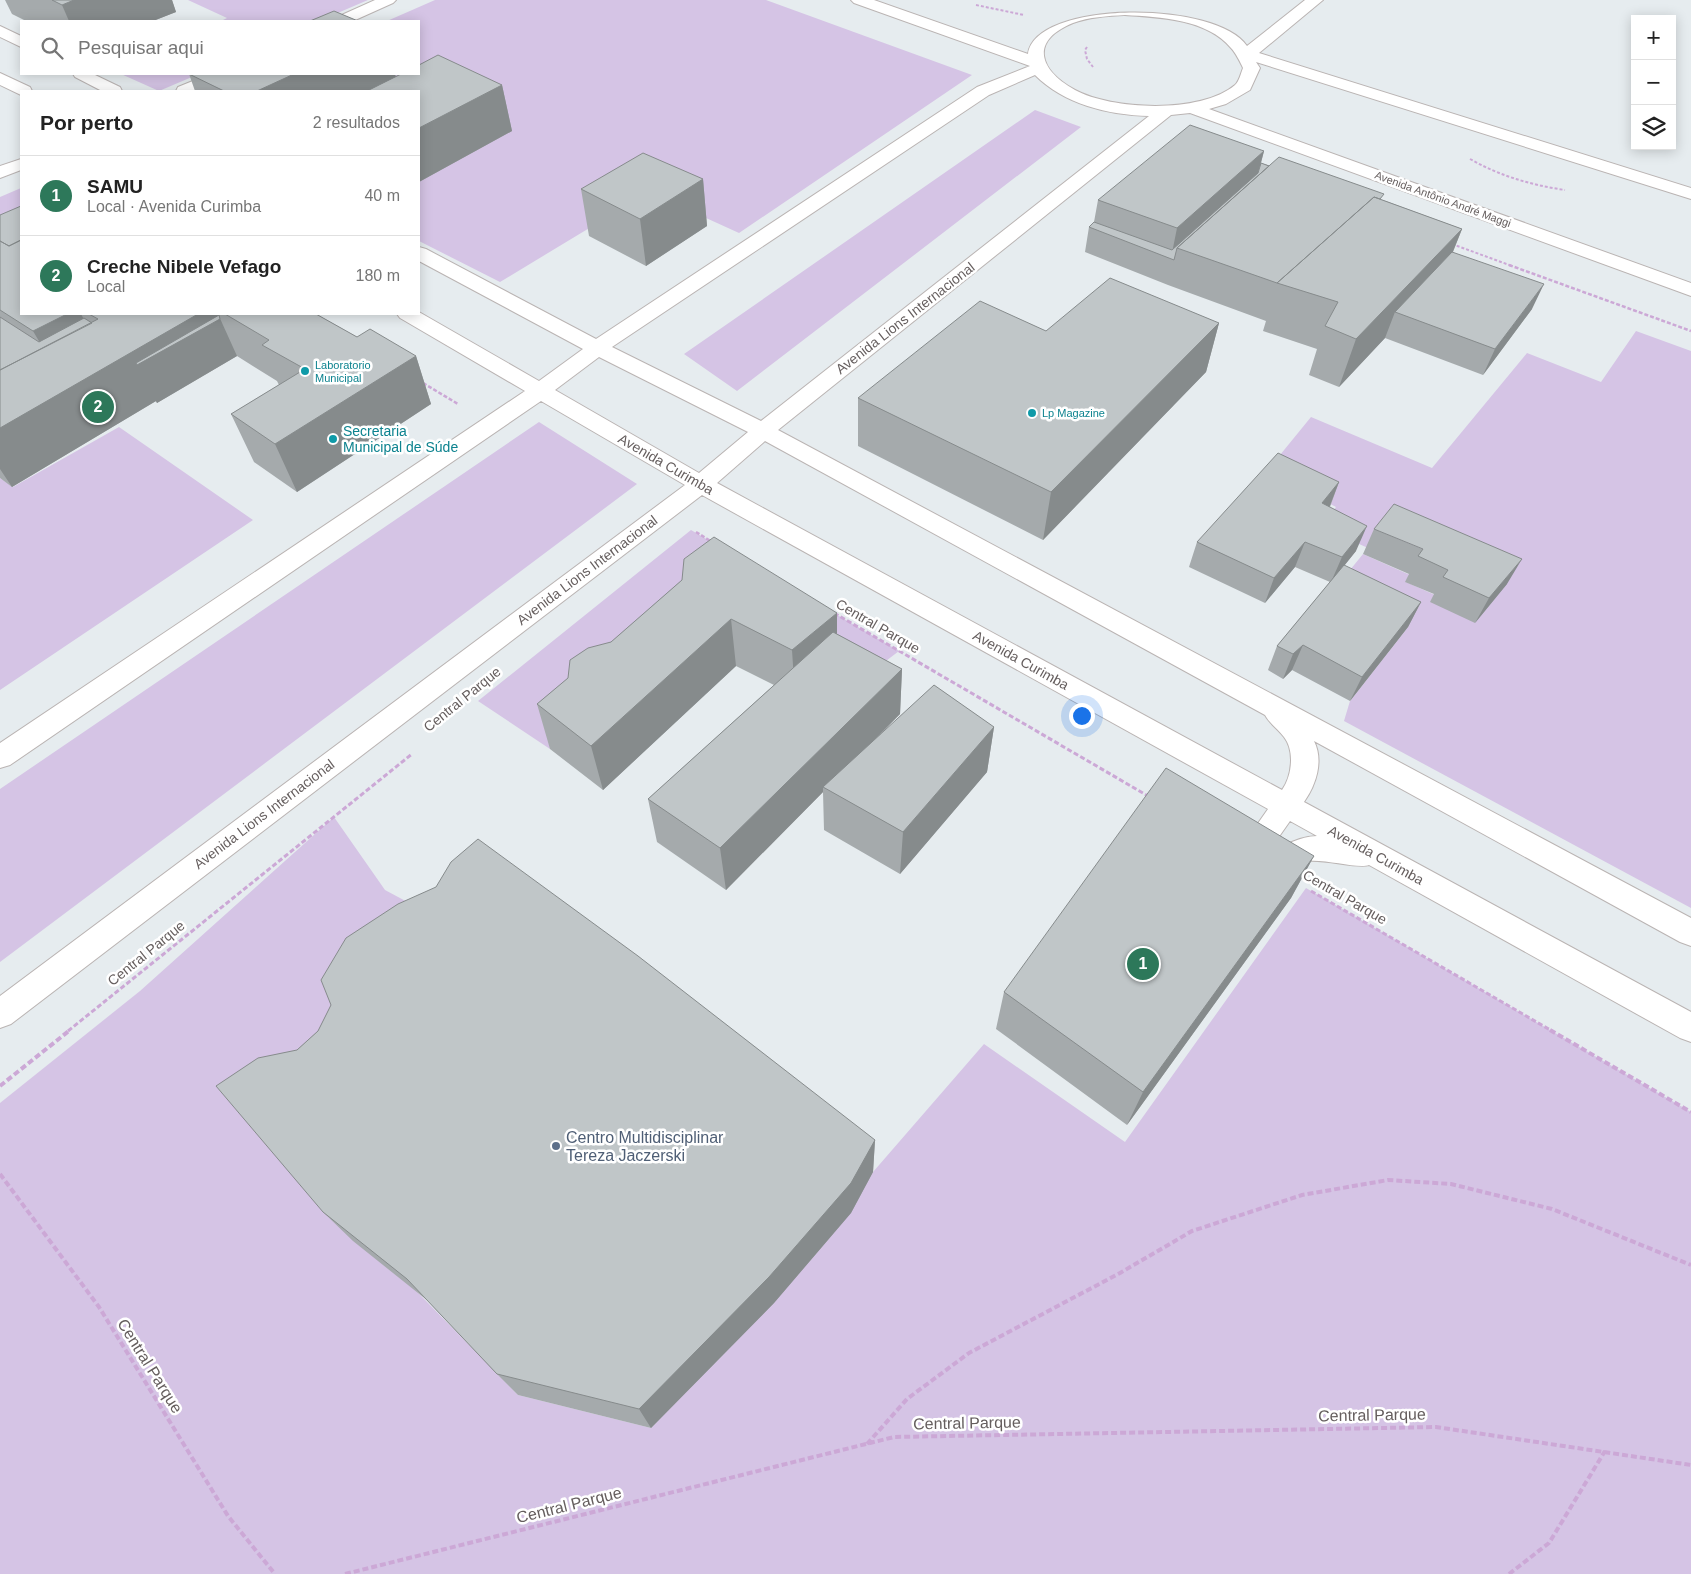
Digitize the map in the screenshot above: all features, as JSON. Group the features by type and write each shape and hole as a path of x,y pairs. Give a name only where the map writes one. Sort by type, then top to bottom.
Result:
{"street":[{"path":"343,20 388,0"},
{"name":"Avenida Antônio André Maggi","path":"859,0 1037,65 1048,80 1064,91 1085,100 1110,107 1137,111 1164,112 1194,109 1219,102 1238,92 1250,76 1251,65 1246,54"},
{"path":"1087,0 1119,11 1139,0"},
{"path":"1246,54 1315,0"},
{"path":"0,758 539,392 597,348 983,91 1037,65 1035,50 1040,39 1050,29 1060,23 1085,15 1119,11 1162,13 1206,24 1228,36 1246,54 1691,194"},
{"path":"0,31 20,41"},
{"path":"83,75 112,90"},
{"path":"186,90 221,75"},
{"path":"0,78 22,90"},
{"name":"Avenida Antônio André Maggi","path":"1194,109 1691,290"},
{"name":"Avenida Lions Internacional","path":"0,1014 700,484 763,431 1164,112"},
{"path":"0,173 20,164"},
{"path":"420,254 597,348 763,431 1691,932"},
{"name":"Avenida Curimba","path":"408,315 700,484 1691,1028"},
{"path":"1234,876 1301,785 1305,764 1302,745 1294,730 1268,704"},
{"path":"1258,894 1275,870 1302,850 1329,849 1349,852 1404,871"}],"path":[{"path":"976,5 1060,23"},
{"path":"1450,243 1691,331"},
{"path":"422,382 464,407"},
{"path":"691,530 716,544"},
{"name":"Central Parque","path":"833,612 1156,801"},
{"name":"Central Parque","path":"0,1086 418,750"},
{"name":"Central Parque","path":"1275,870 1691,1112"},
{"name":"Central Parque","path":"0,1174 99,1307 228,1516 276,1574"},
{"path":"867,1444 907,1399 969,1353 1120,1273 1192,1231 1302,1195 1388,1180 1451,1184 1552,1209 1691,1265"},
{"name":"Central Parque","path":"345,1574 894,1437 1436,1427 1691,1465"},
{"path":"1509,1574 1549,1543 1605,1451"}],"shaded area":[{"path":"188,0 368,0 321,20 223,20 227,18"},
{"path":"435,0 766,0 972,75 739,233 649,192 500,282 420,242 420,90 370,90 386,75 420,75 420,20 389,20"},
{"path":"123,75 197,75 161,90 157,90"},
{"path":"1035,110 1081,127 737,391 684,354"},
{"path":"20,188 20,253 0,263 0,197"},
{"path":"1636,331 1691,351 1691,908 1344,721 1350,701 1408,627 1333,591 1363,554 1410,575 1406,582 1435,595 1507,584 1368,548 1321,527 1336,507 1267,471 1311,417 1432,468 1527,353 1601,382"},
{"path":"539,422 637,484 0,962 0,789"},
{"path":"119,427 253,520 0,690 0,478 13,487"},
{"path":"691,530 899,651 865,677 719,584 550,749 478,701"},
{"path":"334,817 385,890 456,928 250,1121 518,1395 651,1428 984,1044 1125,1142 1306,888 1691,1112 1691,1574 0,1574 0,1103 140,991"}],"building":[{"path":"52,0 74,0 62,5"},
{"path":"334,11 356,20 312,20"},
{"path":"438,55 502,85 420,127 420,90 369,90 399,75 420,75 420,64"},
{"path":"191,75 292,75 259,90 222,90"},
{"path":"1190,125 1264,151 1177,228 1098,200"},
{"path":"643,153 703,179 640,219 581,189"},
{"path":"1279,157 1384,194 1380,199 1374,197 1277,283 1177,248"},
{"path":"1261,163 1269,166 1177,248 1174,260 1089,227 1094,222 1172,250 1258,173"},
{"path":"1374,197 1462,229 1356,339 1325,326 1338,302 1277,283"},
{"path":"20,206 20,240 9,246 0,241 0,215"},
{"path":"20,240 20,315 65,315 33,331 0,310 0,241 9,246"},
{"path":"1452,252 1544,284 1495,349 1395,312"},
{"path":"1110,278 1219,323 1051,492 858,398 980,301 1046,331"},
{"path":"91,315 196,315 0,428 0,370 98,319"},
{"path":"219,315 220,319 137,365 136,363"},
{"path":"227,315 318,315 357,337 370,329 416,356 275,444 231,414 305,369 262,345 269,340"},
{"path":"0,317 39,342 84,318 92,323 0,370"},
{"path":"1278,453 1339,482 1322,503 1367,526 1342,557 1305,542 1274,578 1197,542"},
{"path":"1394,504 1522,559 1489,598 1443,577 1448,570 1418,556 1423,549 1374,529"},
{"path":"714,537 837,613 792,650 731,619 591,746 537,704 568,678 570,660 588,648 611,642 682,580 684,559"},
{"path":"1344,565 1421,602 1362,677 1303,645 1293,654 1277,646"},
{"path":"833,632 902,669 720,848 648,799"},
{"path":"934,685 994,727 903,832 823,787"},
{"path":"1166,768 1314,856 1143,1092 1004,992"},
{"name":"Centro Multidisciplinar Tereza Jaczerski","path":"478,839 638,956 875,1140 851,1183 769,1277 639,1409 497,1374 407,1279 323,1212 216,1086 258,1058 297,1050 318,1031 331,1005 321,980 346,938 398,904 436,887 451,862"}],"place":[{"name":"Laboratorio Municipal","path":"305,371"},
{"name":"Creche Nibele Vefago","path":"98,407"},
{"name":"Lp Magazine","path":"1032,413"},
{"name":"Secretaria Municipal de Súde","path":"333,439"},
{"name":"SAMU","path":"1143,964"},
{"name":"Centro Multidisciplinar Tereza Jaczerski","path":"556,1146"}]}
